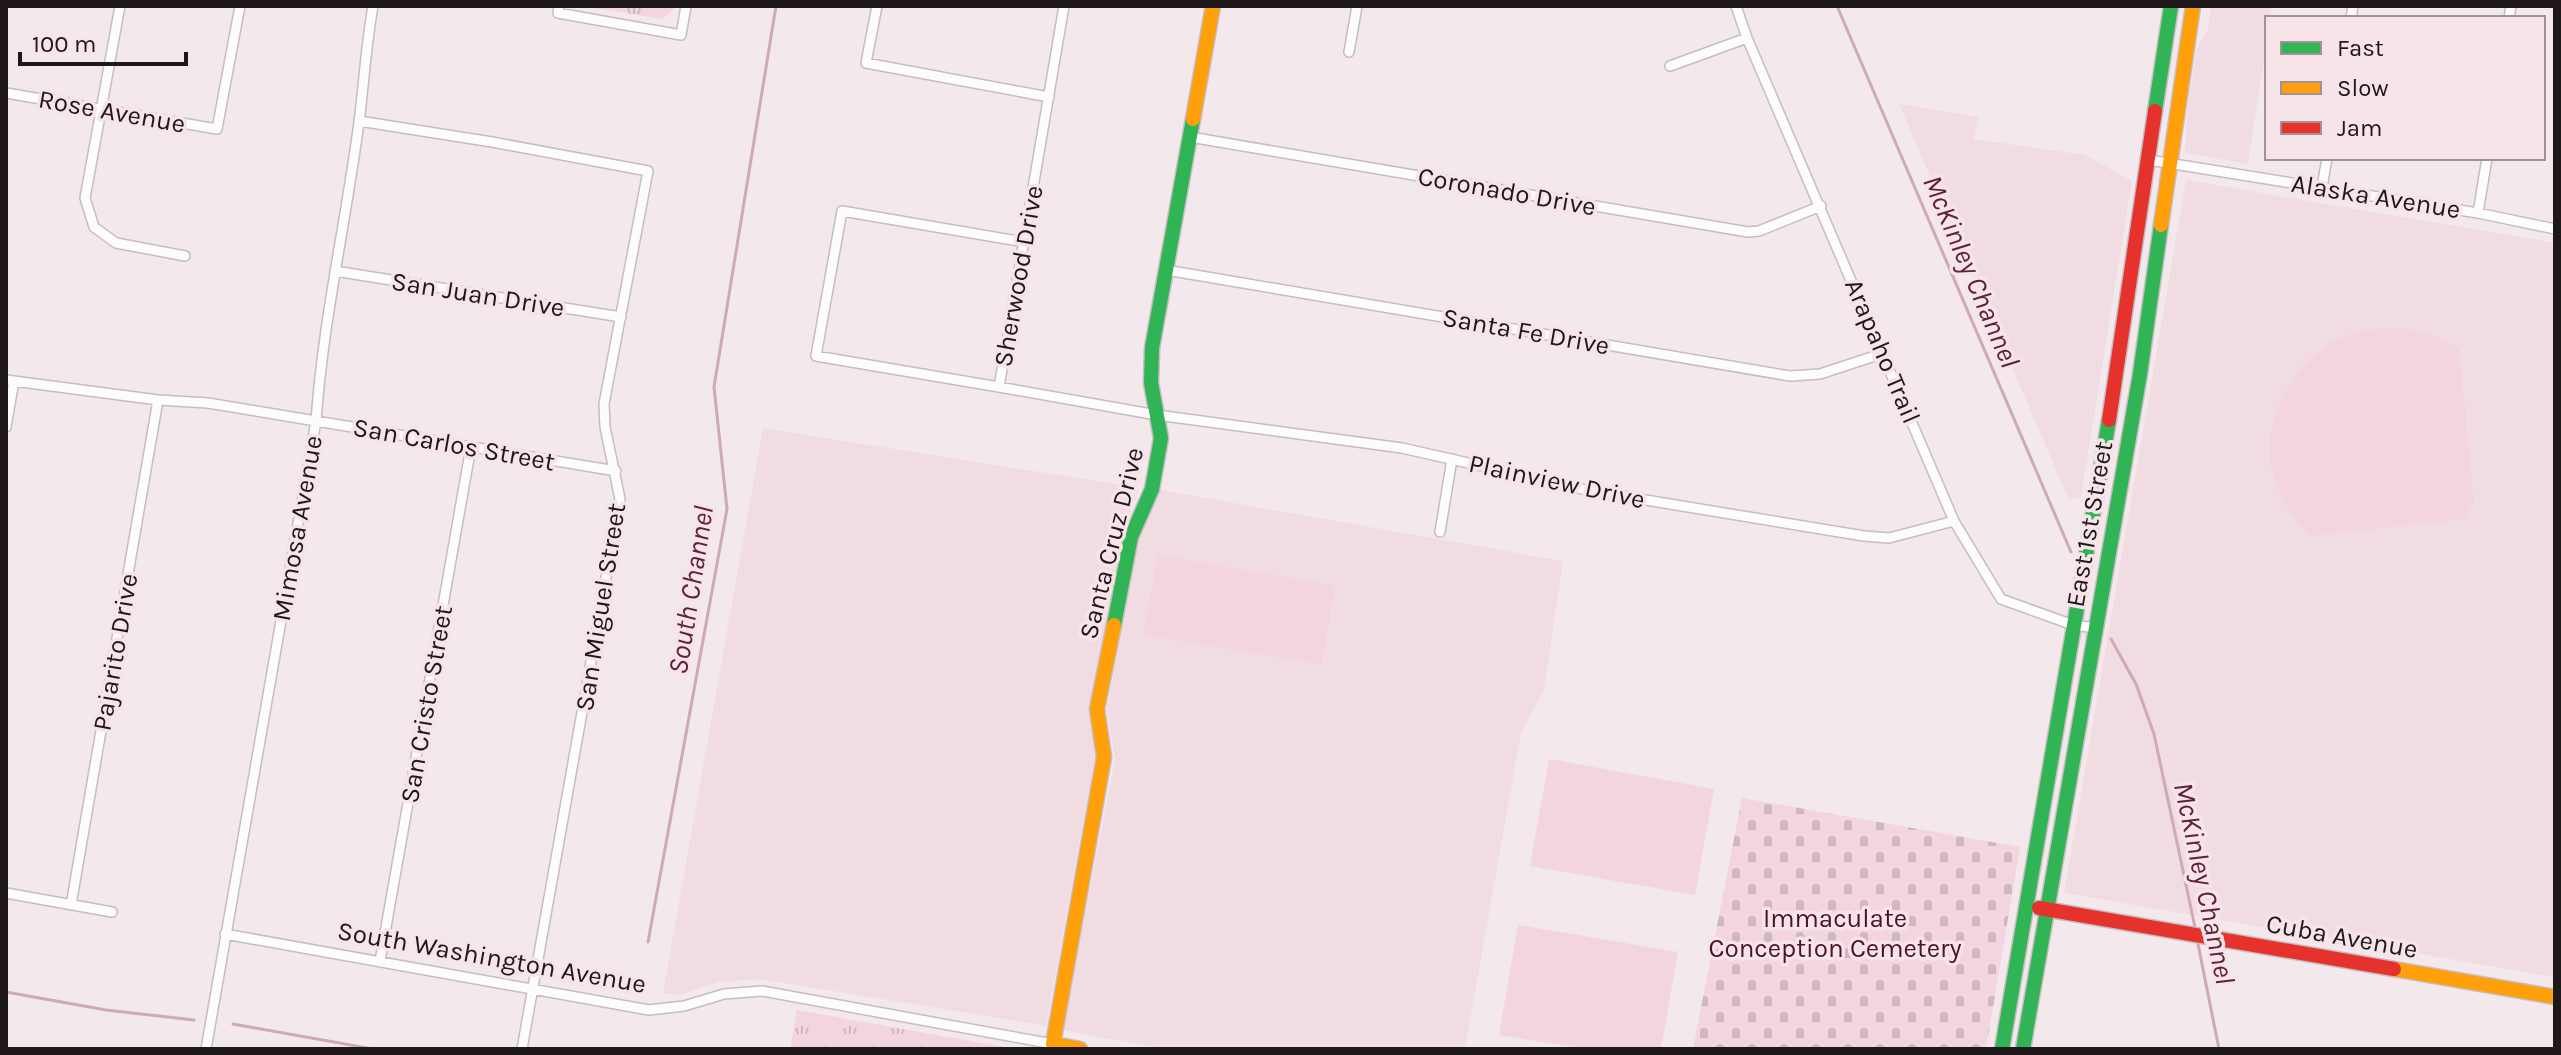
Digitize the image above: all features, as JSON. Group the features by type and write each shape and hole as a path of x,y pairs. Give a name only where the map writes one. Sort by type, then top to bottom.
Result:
{"main road":[{"name":"Santa Cruz Drive","path":"1053,1044 1104,757 1097,709 1131,537 1152,489 1161,438 1151,383 1152,348 1213,6"},
{"path":"2161,6 2163,50"},
{"name":"East 1st Street","path":"2002,1049 2117,370 2171,6"},
{"name":"East 1st Street","path":"2023,1049 2140,374 2193,6"},
{"name":"Cuba Avenue","path":"2026,906 2555,997"},
{"name":"South Washington Avenue","path":"1053,1044 1080,1049"}],"street":[{"path":"120,6 85,198 94,227 116,243 185,256"},
{"name":"Rose Avenue","path":"6,93 217,129 240,6"},
{"name":"Mimosa Avenue","path":"206,1049 316,421 320,359 359,121 365,48 373,6"},
{"path":"559,6 558,13 681,35 686,6"},
{"path":"877,6 866,63 1049,97"},
{"name":"Sherwood Drive","path":"1064,6 999,387 1157,415"},
{"path":"1349,52 1357,6"},
{"name":"Arapaho Trail","path":"1736,6 1954,521 2001,599 2073,625 2096,628"},
{"path":"1670,66 1747,38"},
{"name":"San Miguel Street","path":"359,121 648,171 604,404 605,427 620,499 522,1049"},
{"name":"Coronado Drive","path":"1190,137 1748,232 1759,231 1821,206"},
{"name":"Alaska Avenue","path":"2149,160 2478,213 2555,229"},
{"path":"2322,187 2327,160"},
{"path":"2478,213 2487,160"},
{"path":"999,387 816,356 842,211 1024,242"},
{"name":"Santa Fe Drive","path":"1166,270 1790,376 1820,374 1884,353"},
{"name":"San Juan Drive","path":"335,271 621,317"},
{"path":"6,427 10,380"},
{"name":"San Carlos Street","path":"10,380 158,400 208,403 616,471"},
{"name":"Pajarito Drive","path":"71,905 158,400"},
{"name":"Plainview Drive","path":"1157,415 1402,448 1591,491 1864,536 1889,538 1954,521"},
{"name":"San Cristo Street","path":"380,961 471,447"},
{"path":"1440,532 1452,459"},
{"path":"2050,761 2072,766"},
{"path":"6,893 112,912"},
{"name":"South Washington Avenue","path":"225,934 649,1010 684,1006 724,994 762,991 1053,1044"}],"shaded area":[{"path":"2211,6 2272,6 2270,16 2265,16 2265,52 2248,164 2185,153 2188,104 2197,48 2208,29"},
{"path":"1899,104 1978,117 1974,139 2085,155 2132,181 2081,497 2069,500"},
{"path":"2186,180 2555,243 2555,977 2064,893"},
{"path":"763,428 1139,488 1122,534 1091,708 1095,757 1046,1026 761,979 719,982 680,995 663,993"},
{"path":"1160,490 1563,561 1544,690 1521,733 1465,1049 1164,1049 1063,1030 1115,759 1107,710 1137,542"}],"green space":[{"path":"582,6 674,6 662,19"},
{"path":"2401,328 2435,336 2459,349 2474,503 2463,519 2309,536 2283,499 2271,463 2270,442 2281,400 2306,363 2340,338 2370,330"},
{"path":"1158,555 1335,586 1322,664 1143,635"},
{"path":"1549,759 1714,789 1695,895 1530,866"},
{"name":"Immaculate Conception Cemetery","path":"1742,798 2020,847 1986,1049 1693,1049"},
{"path":"1518,925 1678,952 1661,1049 1586,1049 1499,1035"},
{"path":"797,1010 1015,1049 790,1049"}],"waterway":[{"name":"South Channel","path":"648,942 727,509 714,387 776,6"},
{"name":"McKinley Channel","path":"1837,6 2071,552"},
{"name":"McKinley Channel","path":"2111,639 2136,684 2154,734 2196,932"},
{"name":"McKinley Channel","path":"2197,939 2219,1049"},
{"path":"6,992 106,1010 194,1020"},
{"path":"233,1024 373,1049"}],"traffic: fast":[{"path":"2155,111 2171,6"},
{"path":"1114,625 1131,537 1152,489 1161,438 1151,383 1152,348 1193,119"},
{"path":"2023,1049 2140,374 2161,225"},
{"path":"2002,1049 2109,420"}],"traffic: slow":[{"path":"1193,119 1213,6"},
{"path":"2161,225 2193,6"},
{"path":"1080,1049 1053,1044 1104,757 1097,709 1114,625"},
{"path":"2394,969 2555,997"}],"traffic: jam":[{"path":"2109,420 2155,111"},
{"path":"2039,908 2394,969"}]}
